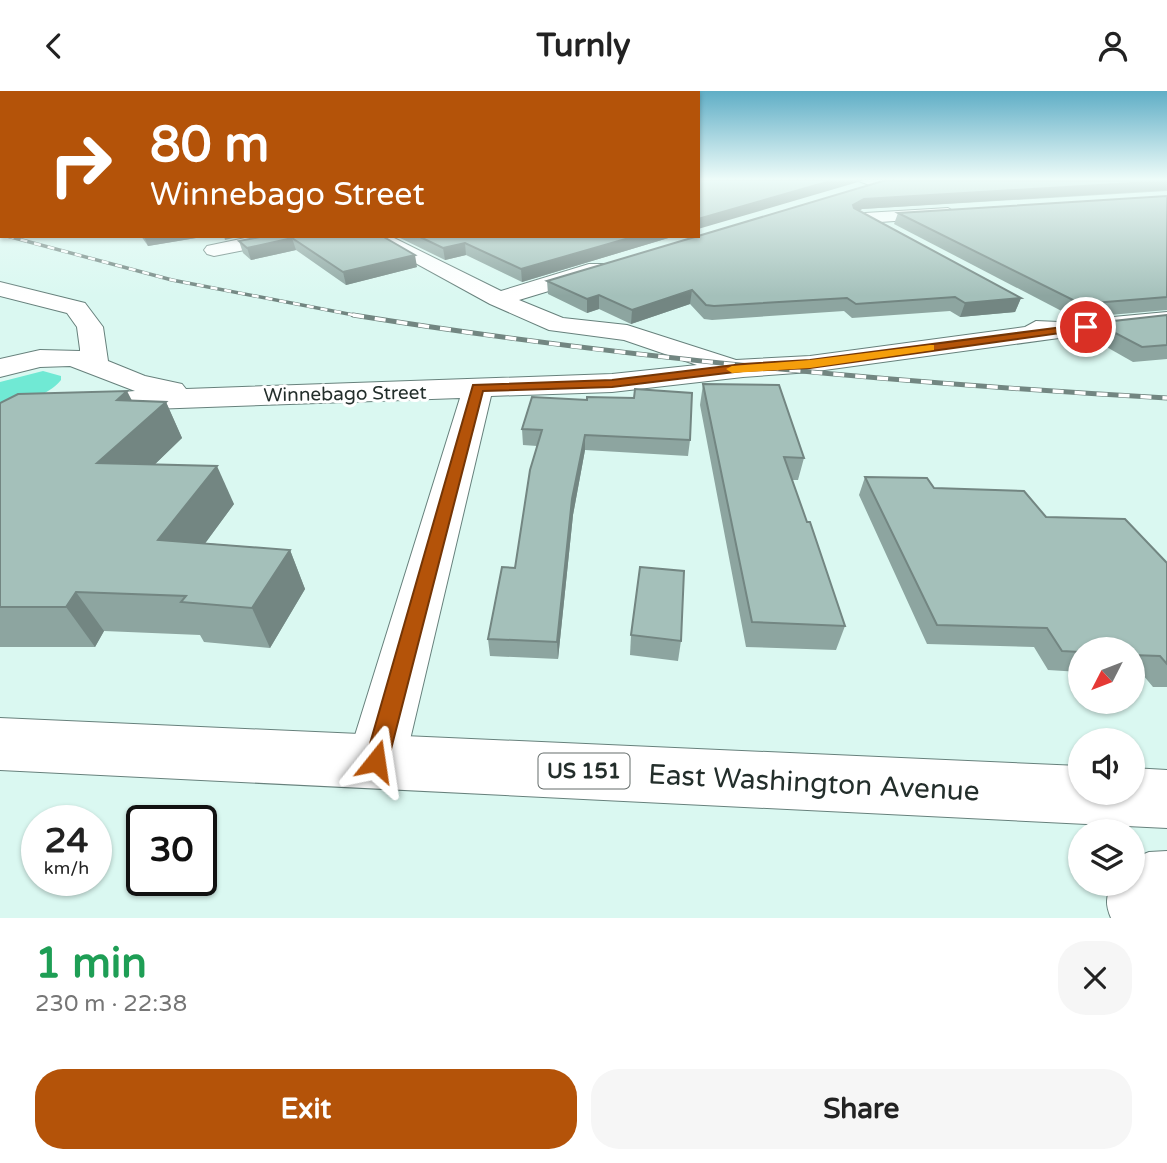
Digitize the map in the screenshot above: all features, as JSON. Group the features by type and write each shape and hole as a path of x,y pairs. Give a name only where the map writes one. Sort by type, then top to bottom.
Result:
{"street":[{"path":"885,219 899,237"},
{"path":"214,250 276,238"},
{"path":"379,238 498,299 558,325 627,333 695,356 743,368"},
{"path":"498,299 618,263"},
{"path":"0,289 52,321"},
{"path":"1027,306 1065,329"},
{"path":"11,365 40,353 52,321 76,309 87,316 92,329 95,366"},
{"name":"Winnebago Street","path":"95,366 97,376 67,403 612,383 743,368 810,364 1065,329 1167,319"},
{"name":"Winnebago Street","path":"478,388 516,376 695,356 1014,329 1065,329"},
{"name":"Winnebago Street","path":"11,365 67,357 158,389 212,396"},
{"path":"376,761 478,388"},
{"name":"East Washington Avenue","path":"0,744 1167,799"},
{"path":"1145,918 1139,904 1142,891 1149,885 1167,884"}],"green space":[{"path":"43,371 61,376 61,380 49,391 33,397 0,402 0,382"}],"building":[{"path":"756,219 874,219 1021,298 965,303 955,297 856,304 847,298 714,306 706,305 692,290 632,310 599,295 587,299 547,281 691,238 700,238 700,235"},
{"path":"909,219 1167,219 1167,297 1081,304"},
{"path":"255,238 292,238 247,248 239,241"},
{"path":"292,238 385,238 415,255 343,272"},
{"path":"422,238 629,238 521,269 465,243 443,248"},
{"path":"1167,315 1167,345 1142,347 1096,323"},
{"path":"703,384 779,385 804,458 784,457 807,522 810,522 845,626 752,622"},
{"path":"635,389 692,393 690,440 585,435 572,499 557,642 488,639 502,567 515,568 530,470 542,430 522,429 532,397 587,400 587,397 634,398"},
{"path":"127,391 117,400 166,402 97,463 217,466 158,540 290,550 252,608 181,602 186,596 76,592 66,607 0,607 0,403 18,394"},
{"path":"865,477 927,478 934,488 1024,491 1046,517 1125,519 1167,563 1167,664 1160,656 1145,655 1145,637 1068,637 1068,651 1062,651 1047,628 937,625"},
{"path":"640,567 684,571 681,641 631,635"}],"railway":[{"path":"14,238 172,280 356,315"},
{"path":"356,315 555,344 759,367 963,385 1167,398"},
{"path":"356,315 364,317"}],"slow traffic":[{"path":"732,369 810,364 930,348"}],"route":[{"path":"376,761 478,388 612,383 743,368 810,364 1086,327"}]}
